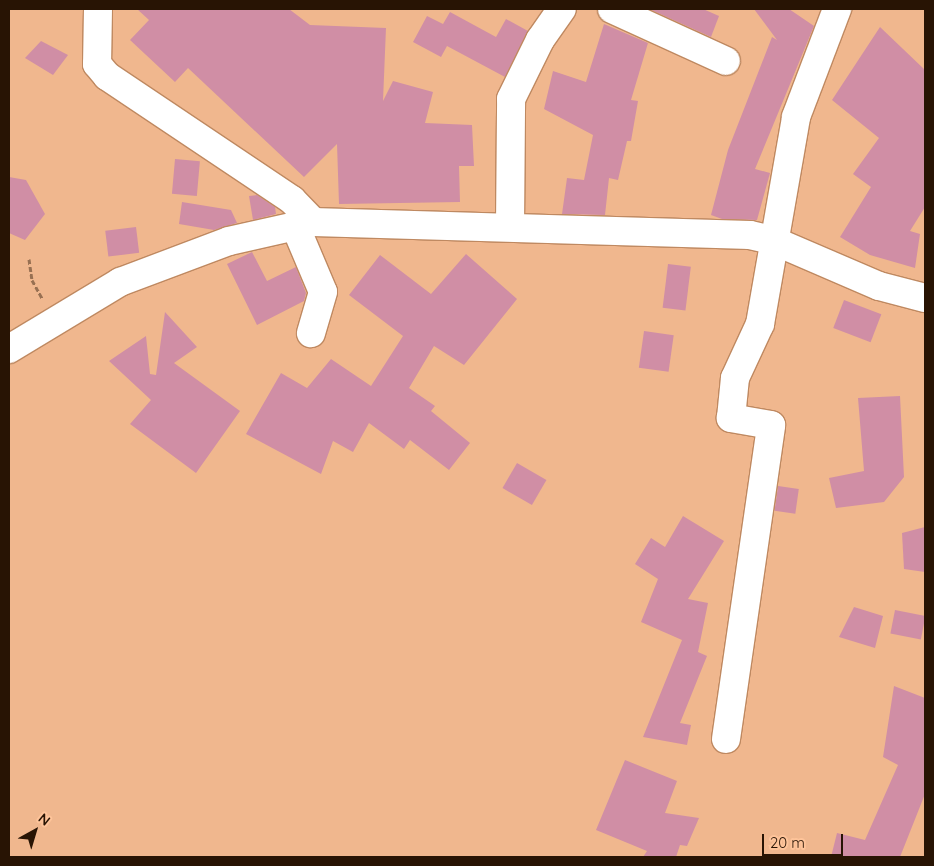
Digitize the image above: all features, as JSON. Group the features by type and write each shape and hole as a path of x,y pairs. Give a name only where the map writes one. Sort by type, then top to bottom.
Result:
{"street":[{"path":"98,9 97,64 108,76 292,200 304,225 323,292 311,333"},
{"path":"510,226 511,99 540,40 562,9"},
{"path":"612,9 726,61"},
{"path":"726,739 771,425 731,418 735,378 760,324 772,240 796,117 837,9"},
{"path":"9,349 54,320 120,282 190,253 304,225 510,226 772,240 879,286 925,298"}],"path":[{"path":"29,259 32,280 54,320"}],"building":[{"path":"137,9 289,9 310,25 386,28 383,101 393,81 433,92 425,123 472,125 474,166 459,166 460,202 339,204 337,144 304,177 188,68 175,82 130,40 149,20"},
{"path":"649,9 703,9 719,16 711,37"},
{"path":"754,9 789,9 814,26 755,169 770,173 757,220 722,219 711,215 728,150 772,37 777,40"},
{"path":"450,12 496,37 506,19 528,31 505,77 447,46 441,57 413,42 427,16 443,24"},
{"path":"604,24 648,43 631,100 638,101 631,141 627,141 618,180 609,178 605,215 562,214 567,178 584,180 593,135 544,109 553,71 586,82"},
{"path":"880,27 925,70 925,207 910,231 920,234 915,268 870,255 840,237 871,187 853,174 879,138 832,100"},
{"path":"41,41 68,55 53,75 25,58"},
{"path":"175,159 200,161 197,196 172,194"},
{"path":"9,177 26,180 45,214 25,240 9,233"},
{"path":"257,195 275,207 276,214 253,220 249,196"},
{"path":"182,202 231,210 237,223 214,230 179,224"},
{"path":"136,227 139,253 108,257 105,231"},
{"path":"252,252 267,281 296,267 306,293 304,301 257,325 227,264"},
{"path":"466,254 517,299 464,365 434,346 409,388 435,406 431,411 470,443 449,470 410,440 404,449 369,423 353,452 333,441 321,474 246,434 281,373 307,388 331,359 371,386 403,336 349,295 380,255 431,294"},
{"path":"668,264 691,267 685,310 663,308"},
{"path":"844,300 881,314 871,342 833,328"},
{"path":"165,312 197,347 174,363 240,411 196,473 130,424 151,400 109,361 146,336 150,374 156,375"},
{"path":"644,331 674,335 669,372 639,368"},
{"path":"900,396 904,477 884,502 836,508 829,478 864,471 858,398"},
{"path":"517,463 546,480 532,505 502,488"},
{"path":"778,486 799,489 795,514 775,511"},
{"path":"683,516 724,541 688,599 708,603 698,652 707,656 680,723 691,725 687,745 643,737 682,640 641,622 658,579 635,564 651,538 665,547"},
{"path":"925,527 925,572 904,569 902,533"},
{"path":"854,607 883,616 875,648 839,637"},
{"path":"895,610 925,616 921,639 890,634"},
{"path":"894,686 925,698 925,794 900,857 831,857 837,833 865,840 898,765 883,757"},
{"path":"625,760 677,781 665,813 699,818 687,846 680,845 676,857 643,857 647,851 596,830"}]}
